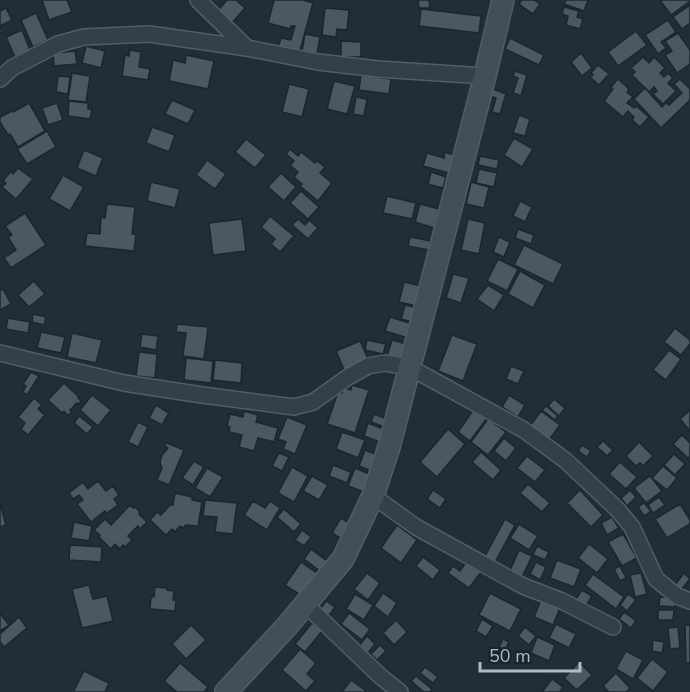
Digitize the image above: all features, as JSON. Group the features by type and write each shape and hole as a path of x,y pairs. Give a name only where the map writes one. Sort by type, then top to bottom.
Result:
{"main road":[{"path":"233,685 343,560 373,495 389,447 503,0"}],"street":[{"path":"198,0 247,48"},
{"path":"0,57 6,74 58,44 84,38 149,34 247,48 318,62 378,69 485,76"},
{"path":"0,353 124,382 213,397 294,407 313,402 368,366 385,363 410,367 524,430 565,460 617,509 632,527 656,579 677,596 690,601"},
{"path":"373,495 416,527 523,586 562,601 613,627"},
{"path":"305,604 380,676 400,692"}],"building":[{"path":"42,0 67,0 72,12 49,20"},
{"path":"227,0 236,0 245,8 229,26 215,14"},
{"path":"274,0 303,0 313,3 299,54 278,48 281,38 291,40 295,26 291,26 290,29 268,23"},
{"path":"418,0 429,0 430,8 419,8"},
{"path":"522,0 534,0 540,4 533,14 519,4"},
{"path":"566,0 588,0 584,11 564,4"},
{"path":"660,0 690,0 690,1 671,15"},
{"path":"690,5 690,23 682,29 673,17"},
{"path":"564,7 579,11 577,17 583,19 580,29 566,25 568,16 562,14"},
{"path":"6,8 12,20 0,26 0,11"},
{"path":"325,8 349,10 347,30 337,29 336,37 322,35"},
{"path":"421,9 481,16 479,33 419,26"},
{"path":"36,13 48,40 33,47 21,20"},
{"path":"668,20 676,32 661,42 666,48 658,54 645,35"},
{"path":"22,30 30,50 15,57 6,37"},
{"path":"636,31 647,45 618,66 608,52"},
{"path":"678,33 690,50 690,64 677,73 665,55 672,51 665,41"},
{"path":"305,34 320,37 316,59 301,57"},
{"path":"510,38 544,55 539,65 505,49"},
{"path":"341,41 361,42 361,57 341,57"},
{"path":"86,46 105,51 101,68 82,63"},
{"path":"130,50 141,52 139,67 150,69 148,80 122,76 125,55 129,56"},
{"path":"75,51 77,64 54,66 53,53"},
{"path":"581,53 592,68 582,76 571,62"},
{"path":"186,55 214,61 208,89 169,81 173,60 185,63"},
{"path":"643,57 649,63 654,57 665,68 660,73 664,77 668,73 673,78 668,83 676,91 663,104 653,94 657,91 654,87 649,92 632,75 635,72 631,68"},
{"path":"598,65 609,74 599,85 590,77"},
{"path":"515,71 527,75 521,96 513,93 518,78 513,76"},
{"path":"72,73 90,76 86,102 68,100"},
{"path":"361,75 391,79 389,94 359,90"},
{"path":"58,76 70,77 68,94 56,92"},
{"path":"618,79 629,89 627,92 633,97 627,103 634,108 636,106 649,117 640,127 632,120 634,117 628,111 623,117 604,101"},
{"path":"680,79 690,89 690,100 661,128 634,99 645,88 662,107 666,103 669,105 682,93 674,84"},
{"path":"334,81 355,86 347,114 327,109"},
{"path":"289,84 309,89 302,117 282,112"},
{"path":"493,89 506,94 500,114 492,112 496,98 490,96"},
{"path":"356,97 367,99 364,116 353,114"},
{"path":"172,100 195,110 188,124 165,114"},
{"path":"69,101 88,103 88,109 92,109 90,119 68,116"},
{"path":"29,103 45,131 18,147 0,122 0,117"},
{"path":"57,103 63,120 48,125 42,108"},
{"path":"519,115 530,119 525,136 513,133"},
{"path":"152,127 175,135 169,152 146,143"},
{"path":"47,131 56,147 27,164 17,149"},
{"path":"514,138 533,149 522,167 504,155"},
{"path":"246,139 266,155 255,168 235,152"},
{"path":"290,149 298,156 301,152 315,163 317,161 325,167 320,173 332,183 318,201 300,186 302,184 294,177 298,172 290,165 294,161 286,154"},
{"path":"84,150 103,158 96,176 77,168"},
{"path":"445,152 454,155 449,173 423,166 427,153 444,158"},
{"path":"480,156 499,160 497,169 478,165"},
{"path":"207,160 226,174 215,189 196,175"},
{"path":"18,168 33,179 16,199 2,187 6,183 3,181 11,171 13,174"},
{"path":"479,169 497,173 494,187 476,183"},
{"path":"431,172 446,177 443,188 428,184"},
{"path":"281,173 296,187 284,201 268,187"},
{"path":"63,175 84,187 70,211 49,199"},
{"path":"151,182 180,189 175,208 147,201"},
{"path":"471,182 489,187 484,208 466,204"},
{"path":"301,191 319,207 308,219 290,203"},
{"path":"387,196 416,203 412,219 383,213"},
{"path":"520,201 532,207 525,222 513,216"},
{"path":"107,204 135,207 132,234 136,234 134,251 85,246 87,233 100,234 101,217 105,218"},
{"path":"420,204 439,209 434,228 415,222"},
{"path":"25,213 46,245 11,268 4,258 16,250 8,237 12,235 5,226"},
{"path":"270,216 294,236 280,252 271,244 275,239 261,227"},
{"path":"242,219 246,251 213,255 209,223"},
{"path":"298,219 305,225 309,220 318,228 308,239 292,225"},
{"path":"468,219 485,223 479,254 461,250"},
{"path":"518,229 534,235 531,244 515,238"},
{"path":"410,237 431,241 429,250 408,246"},
{"path":"499,237 510,242 504,257 493,252"},
{"path":"524,245 563,264 553,284 514,265"},
{"path":"498,259 518,269 507,291 487,281"},
{"path":"520,271 545,285 533,308 508,294"},
{"path":"453,274 469,278 461,303 446,298"},
{"path":"34,281 45,294 29,307 18,295"},
{"path":"404,282 422,286 417,306 399,302"},
{"path":"488,285 504,295 494,311 477,299"},
{"path":"3,289 11,304 0,310 0,291"},
{"path":"405,305 417,308 413,322 401,319"},
{"path":"33,314 46,317 44,325 32,322"},
{"path":"390,317 416,325 411,339 385,331"},
{"path":"8,318 30,322 28,333 6,329"},
{"path":"177,324 208,327 204,359 183,356 186,333 176,332"},
{"path":"675,328 690,340 690,344 681,355 664,342"},
{"path":"41,332 65,337 61,353 37,348"},
{"path":"72,333 102,340 96,363 67,357"},
{"path":"142,334 158,336 156,350 140,347"},
{"path":"452,335 477,344 463,381 438,371"},
{"path":"367,340 386,344 383,354 365,350"},
{"path":"392,340 410,345 405,361 387,356"},
{"path":"360,341 369,361 345,372 336,351"},
{"path":"669,350 681,359 666,380 653,370"},
{"path":"139,352 157,354 155,378 136,376"},
{"path":"186,358 213,361 211,383 184,380"},
{"path":"215,360 242,363 241,383 213,380"},
{"path":"511,366 524,371 518,384 506,379"},
{"path":"31,372 39,376 27,395 23,392 26,386 23,384"},
{"path":"64,383 81,401 70,410 72,411 68,416 48,400"},
{"path":"352,385 369,390 355,433 327,424 338,392 342,393 344,388 351,390"},
{"path":"92,395 111,410 98,426 80,410"},
{"path":"509,395 525,405 518,417 502,407"},
{"path":"34,398 42,405 38,409 45,415 28,435 21,429 25,423 18,417"},
{"path":"554,399 565,408 559,416 548,406"},
{"path":"156,405 169,413 162,425 149,418"},
{"path":"546,406 558,416 555,420 542,410"},
{"path":"474,409 487,418 470,441 458,432"},
{"path":"690,410 690,431 680,419"},
{"path":"244,411 258,415 256,422 278,428 274,442 258,438 254,451 239,447 242,435 229,432 230,427 227,426 230,414 243,417"},
{"path":"541,411 560,425 549,440 530,426"},
{"path":"374,414 390,420 387,428 371,422"},
{"path":"79,416 93,427 87,434 74,423"},
{"path":"287,417 307,425 295,454 283,449 286,442 278,439"},
{"path":"488,419 506,432 488,455 471,442"},
{"path":"138,422 148,427 138,447 128,442"},
{"path":"368,423 386,430 382,443 364,436"},
{"path":"448,429 465,444 437,477 420,462"},
{"path":"342,432 365,440 358,458 336,449"},
{"path":"682,435 690,443 690,457 688,458 673,444"},
{"path":"504,438 516,448 506,461 494,451"},
{"path":"603,441 613,450 607,456 597,447"},
{"path":"639,442 653,456 643,466 640,463 636,466 626,456"},
{"path":"167,443 184,450 169,485 157,480 162,468 160,462 162,455 168,448 164,445"},
{"path":"582,445 591,451 587,457 578,451"},
{"path":"365,450 380,456 374,472 359,466"},
{"path":"481,452 501,470 493,480 472,462"},
{"path":"279,453 289,457 282,471 272,466"},
{"path":"674,454 685,464 675,475 664,465"},
{"path":"527,456 545,470 535,482 517,468"},
{"path":"194,461 204,467 193,485 182,478"},
{"path":"620,462 637,477 626,489 609,474"},
{"path":"333,465 351,472 347,483 329,476"},
{"path":"663,466 677,478 667,490 652,478"},
{"path":"292,467 308,476 294,502 278,493"},
{"path":"207,468 223,477 210,497 195,488"},
{"path":"355,468 374,476 367,493 348,486"},
{"path":"312,476 328,485 319,500 303,491"},
{"path":"650,476 662,491 646,503 634,488"},
{"path":"98,481 106,491 113,486 119,495 114,499 118,505 107,513 105,511 91,522 77,504 83,500 79,495 73,499 69,493 83,482 88,489"},
{"path":"528,484 550,503 542,512 520,493"},
{"path":"433,490 446,499 440,508 427,499"},
{"path":"580,490 603,515 591,527 567,503"},
{"path":"630,490 636,497 627,506 621,498"},
{"path":"175,493 202,502 198,526 186,525 183,528 180,526 175,532 172,529 166,535 150,520 157,512 161,515 170,505 173,505"},
{"path":"659,497 665,505 653,513 648,505"},
{"path":"205,500 237,503 233,534 215,532 217,517 203,516"},
{"path":"253,501 265,508 270,501 280,508 267,530 244,515"},
{"path":"0,503 6,525 0,527"},
{"path":"644,503 651,511 644,516 638,507"},
{"path":"680,504 690,524 667,538 655,519"},
{"path":"130,505 140,512 139,514 147,522 140,529 138,526 128,536 132,540 125,547 123,545 120,549 115,544 111,549 94,530 105,519 111,525"},
{"path":"284,509 301,524 294,532 277,517"},
{"path":"612,517 619,528 607,535 601,523"},
{"path":"341,518 354,526 345,541 332,533"},
{"path":"505,519 515,525 493,566 483,560"},
{"path":"74,522 92,526 89,541 71,538"},
{"path":"519,524 538,536 529,550 510,538"},
{"path":"397,525 417,540 401,563 381,548"},
{"path":"302,530 311,537 304,546 295,540"},
{"path":"623,534 637,558 622,566 608,542"},
{"path":"589,544 608,559 597,573 578,558"},
{"path":"70,545 102,547 101,562 69,560"},
{"path":"537,546 549,552 545,560 533,555"},
{"path":"311,549 331,564 324,574 304,559"},
{"path":"519,550 532,556 521,579 509,573"},
{"path":"423,557 440,570 433,580 416,566"},
{"path":"557,560 581,569 574,587 550,578"},
{"path":"467,561 481,572 469,588 448,573 453,566 460,571"},
{"path":"301,562 321,576 305,598 285,585"},
{"path":"536,562 546,567 540,580 530,574"},
{"path":"620,566 626,578 620,581 614,569"},
{"path":"367,573 380,583 368,600 354,589"},
{"path":"641,573 647,594 635,597 630,575"},
{"path":"684,573 690,579 681,590 675,585"},
{"path":"593,574 624,597 616,609 585,585"},
{"path":"89,585 93,599 107,596 113,621 82,628 72,589"},
{"path":"155,587 174,591 175,611 150,609 151,596 154,597"},
{"path":"582,590 592,596 586,606 576,599"},
{"path":"383,593 397,603 388,617 374,606"},
{"path":"490,593 521,609 510,631 479,615"},
{"path":"355,594 373,605 364,620 346,609"},
{"path":"628,594 636,600 627,611 620,605"},
{"path":"660,597 675,598 675,607 659,606"},
{"path":"541,600 560,608 553,625 534,617"},
{"path":"326,601 335,607 327,618 318,612"},
{"path":"658,610 674,610 673,620 658,620"},
{"path":"624,612 636,621 631,628 619,619"},
{"path":"0,613 9,625 0,631"},
{"path":"349,613 370,629 362,640 341,624"},
{"path":"19,617 27,628 4,647 0,642 0,634"},
{"path":"482,619 493,626 486,637 476,631"},
{"path":"396,620 407,632 394,645 383,633"},
{"path":"312,623 322,631 305,652 295,644"},
{"path":"556,624 576,634 569,648 549,638"},
{"path":"191,625 206,640 186,659 172,644"},
{"path":"685,625 690,625 690,663 686,663"},
{"path":"525,627 536,636 529,645 518,636"},
{"path":"678,627 680,648 670,649 668,628"},
{"path":"367,636 375,644 367,654 358,647"},
{"path":"537,637 555,645 549,661 531,653"},
{"path":"503,639 509,642 505,650 499,647"},
{"path":"653,640 664,642 662,653 652,651"},
{"path":"380,645 386,651 377,660 371,654"},
{"path":"300,649 316,663 307,674 315,681 306,691 282,670"},
{"path":"626,651 643,660 633,679 616,669"},
{"path":"652,659 668,672 653,691 637,678"},
{"path":"579,662 592,675 577,690 564,678"},
{"path":"180,663 208,687 204,692 177,692 164,681"},
{"path":"425,667 438,677 433,683 420,673"},
{"path":"84,671 109,683 105,692 73,692"},
{"path":"616,673 630,688 626,692 609,692 603,686"},
{"path":"416,676 432,689 430,692 424,692 411,681"},
{"path":"552,679 563,687 560,692 542,692"},
{"path":"351,680 366,691 342,692"}]}
